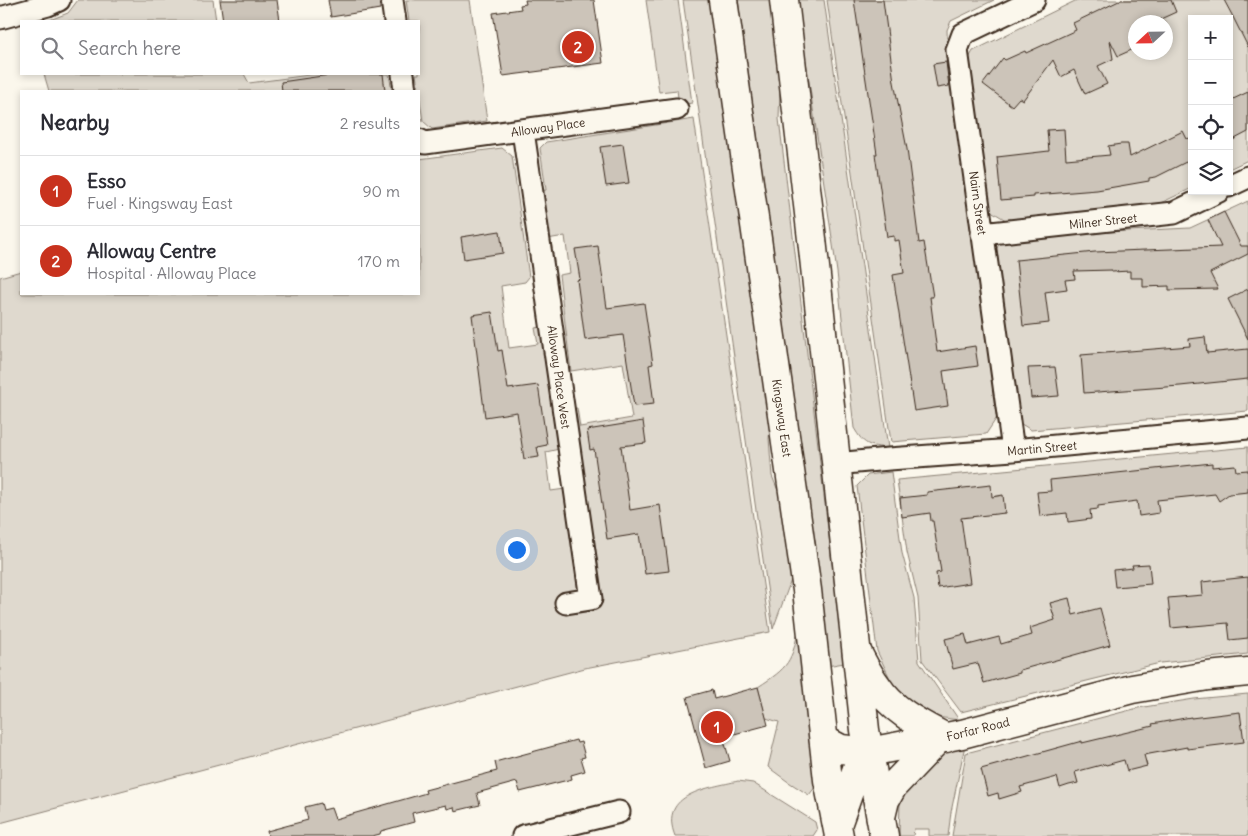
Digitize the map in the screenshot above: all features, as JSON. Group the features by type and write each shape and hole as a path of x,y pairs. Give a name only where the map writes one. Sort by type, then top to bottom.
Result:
{"main road":[{"name":"Kingsway East","path":"723,0 807,590 828,780 836,833"},
{"path":"784,0 865,730 881,830"},
{"path":"857,652 877,687 895,707 941,739 893,786 885,800 881,830"},
{"name":"Forfar Road","path":"824,740 841,749 870,752 941,739 1132,689 1208,676 1248,672"},
{"path":"836,833 858,763 870,752"}],"street":[{"path":"0,18 48,5 59,0"},
{"path":"392,0 396,20"},
{"name":"Nairn Street","path":"1013,450 957,50 964,34 1034,0"},
{"path":"403,75 405,90"},
{"name":"Alloway Place","path":"420,140 425,143 523,131 677,108"},
{"name":"Alloway Place West","path":"523,131 590,599 566,603"},
{"path":"1233,184 1248,177"},
{"name":"Milner Street","path":"982,234 1174,213 1211,195"},
{"name":"Martin Street","path":"835,464 1013,450 1248,428"},
{"path":"524,836 619,812"}],"shaded area":[{"path":"78,0 213,0 216,20 50,20 68,13"},
{"path":"406,0 470,0 487,121 432,129 423,121 420,90 418,90 416,75 420,75 420,20 409,20"},
{"path":"646,0 678,0 692,103 679,105 677,90 659,92"},
{"path":"683,0 713,0 772,401 769,439 772,476 788,515 794,572 773,629"},
{"path":"738,0 773,0 781,57 779,119 844,663 827,666 804,466"},
{"path":"797,0 824,0 888,448 867,444 854,428 837,272"},
{"path":"827,0 994,0 951,21 947,30 948,62 998,416 986,434 891,442"},
{"path":"1077,0 1248,0 1248,160 1233,167 1233,15 1188,15 1188,190 1141,210 1009,222 988,209 968,60 973,51"},
{"path":"44,75 245,75 249,83 309,75 389,75 392,90 49,90"},
{"path":"694,119 770,632 585,668 0,823 0,277 20,271 20,295 420,295 420,159 502,148 512,156 529,277 525,282 501,286 509,348 538,344 535,328 542,327 559,449 546,452 551,491 565,489 580,592 566,613 600,608 572,409 577,408 580,427 632,418 623,363 571,371 559,275 570,273 565,236 547,239 540,191 546,190 540,148 546,142"},
{"path":"1248,201 1248,411 1031,430 1018,422 995,251 1000,243 1107,232 1190,228"},
{"path":"1248,447 1248,654 1160,663 961,712 922,660 918,598 907,552 897,480"},
{"path":"891,472 902,553 914,598 919,661 959,720 937,717 911,706 894,687 877,651 857,486 868,475"},
{"path":"799,626 816,786 809,795 768,767 779,722 766,718 758,687 776,674 788,662 794,648"},
{"path":"1248,694 1248,836 952,836 966,753 1138,708 1194,699"},
{"path":"965,745 948,836 929,836 929,829 914,829 913,836 899,836 900,801 913,777 937,757"},
{"path":"738,781 753,783 815,822 817,830 813,836 675,836 672,822 674,810 680,802 689,795 701,790"}],"building":[{"path":"220,0 277,0 280,20 223,20"},
{"path":"328,0 380,0 380,9 331,17"},
{"path":"525,0 594,0 603,63 503,76 493,13 521,9 520,5 526,4"},
{"path":"854,0 883,0 894,82 907,149 919,243 924,242 933,297 930,297 937,352 975,346 978,366 943,371 948,406 914,411 893,275 904,273 899,240 894,241 894,236 887,237 875,154 877,154"},
{"path":"1121,0 1171,0 1176,12 1169,15 1128,15 1128,52 1118,56 1110,40 1113,59 1098,66 1107,84 1085,94 1074,70 1061,77 1053,60 1023,100 1019,98 1012,106 983,84 1003,58 1005,60 1025,51 1026,53 1076,30 1073,23"},
{"path":"1224,0 1248,0 1248,47 1233,15"},
{"path":"946,62 949,86 937,88 933,64"},
{"path":"329,75 383,75 385,90 282,90 281,82"},
{"path":"1248,92 1248,132 1233,140 1233,105 1233,99"},
{"path":"1064,129 1066,159 1110,155 1108,146 1121,144 1128,144 1130,157 1183,131 1188,139 1188,161 1156,177 1149,178 1149,181 1097,190 1034,195 1034,197 1001,200 997,157 1049,151 1047,130"},
{"path":"623,144 629,183 606,186 600,147"},
{"path":"1224,212 1241,246 1248,246 1248,254 1210,273 1218,289 1169,290 1169,286 1143,287 1143,278 1130,278 1130,271 1074,271 1075,279 1065,280 1067,289 1045,292 1049,323 1023,326 1016,260 1095,252 1221,247 1208,220"},
{"path":"500,231 503,253 464,259 461,237"},
{"path":"598,246 607,308 644,303 653,364 649,365 654,404 634,406 623,335 585,340 577,280 580,279 575,249"},
{"path":"1248,289 1248,339 1228,299"},
{"path":"492,312 498,351 502,350 508,389 538,385 547,445 537,447 539,457 524,459 517,412 485,417 472,315"},
{"path":"1205,337 1207,353 1248,349 1248,379 1084,393 1081,355 1190,346 1189,339"},
{"path":"1055,367 1059,396 1031,398 1028,368"},
{"path":"643,421 646,443 621,446 630,510 660,505 669,571 645,574 639,534 607,539 594,449 590,450 587,430"},
{"path":"1212,463 1212,467 1235,465 1236,471 1248,470 1248,492 1229,494 1219,501 1215,494 1157,500 1159,513 1139,516 1137,501 1098,506 1098,509 1090,510 1091,519 1068,522 1067,513 1040,516 1037,492 1051,491 1050,480"},
{"path":"991,485 992,497 1003,495 1005,513 961,518 970,583 938,588 936,573 941,572 930,513 902,517 900,498 927,495 927,492"},
{"path":"1149,564 1151,584 1115,587 1113,570 1133,568 1132,565"},
{"path":"1248,577 1248,638 1230,640 1228,623 1171,628 1168,598 1203,595 1202,582"},
{"path":"1069,598 1073,615 1100,608 1110,645 1020,670 1020,673 984,683 978,663 953,669 945,639 965,634 968,645 999,637 1001,644 1032,635 1030,628 1055,620 1050,603"},
{"path":"758,687 768,725 723,737 730,761 706,768 687,697 712,690 714,699"},
{"path":"1240,712 1244,742 1187,749 1187,747 1144,755 1147,766 1127,771 1124,760 1075,772 1078,783 1060,788 1057,777 1020,787 1022,792 999,799 998,793 988,796 981,769 1082,741 1082,743 1153,726 1152,724 1191,717"},
{"path":"576,740 577,743 581,742 585,757 581,758 585,771 571,775 572,779 520,792 517,782 477,793 480,805 455,811 454,807 447,809 446,805 412,813 414,822 381,831 380,834 372,836 268,836 267,831 308,820 305,807 321,803 323,810 331,808 335,819 426,793 425,790 497,771 495,762"}],"place":[{"name":"Alloway Centre","path":"578,47"},
{"name":"Esso","path":"717,727"}]}
